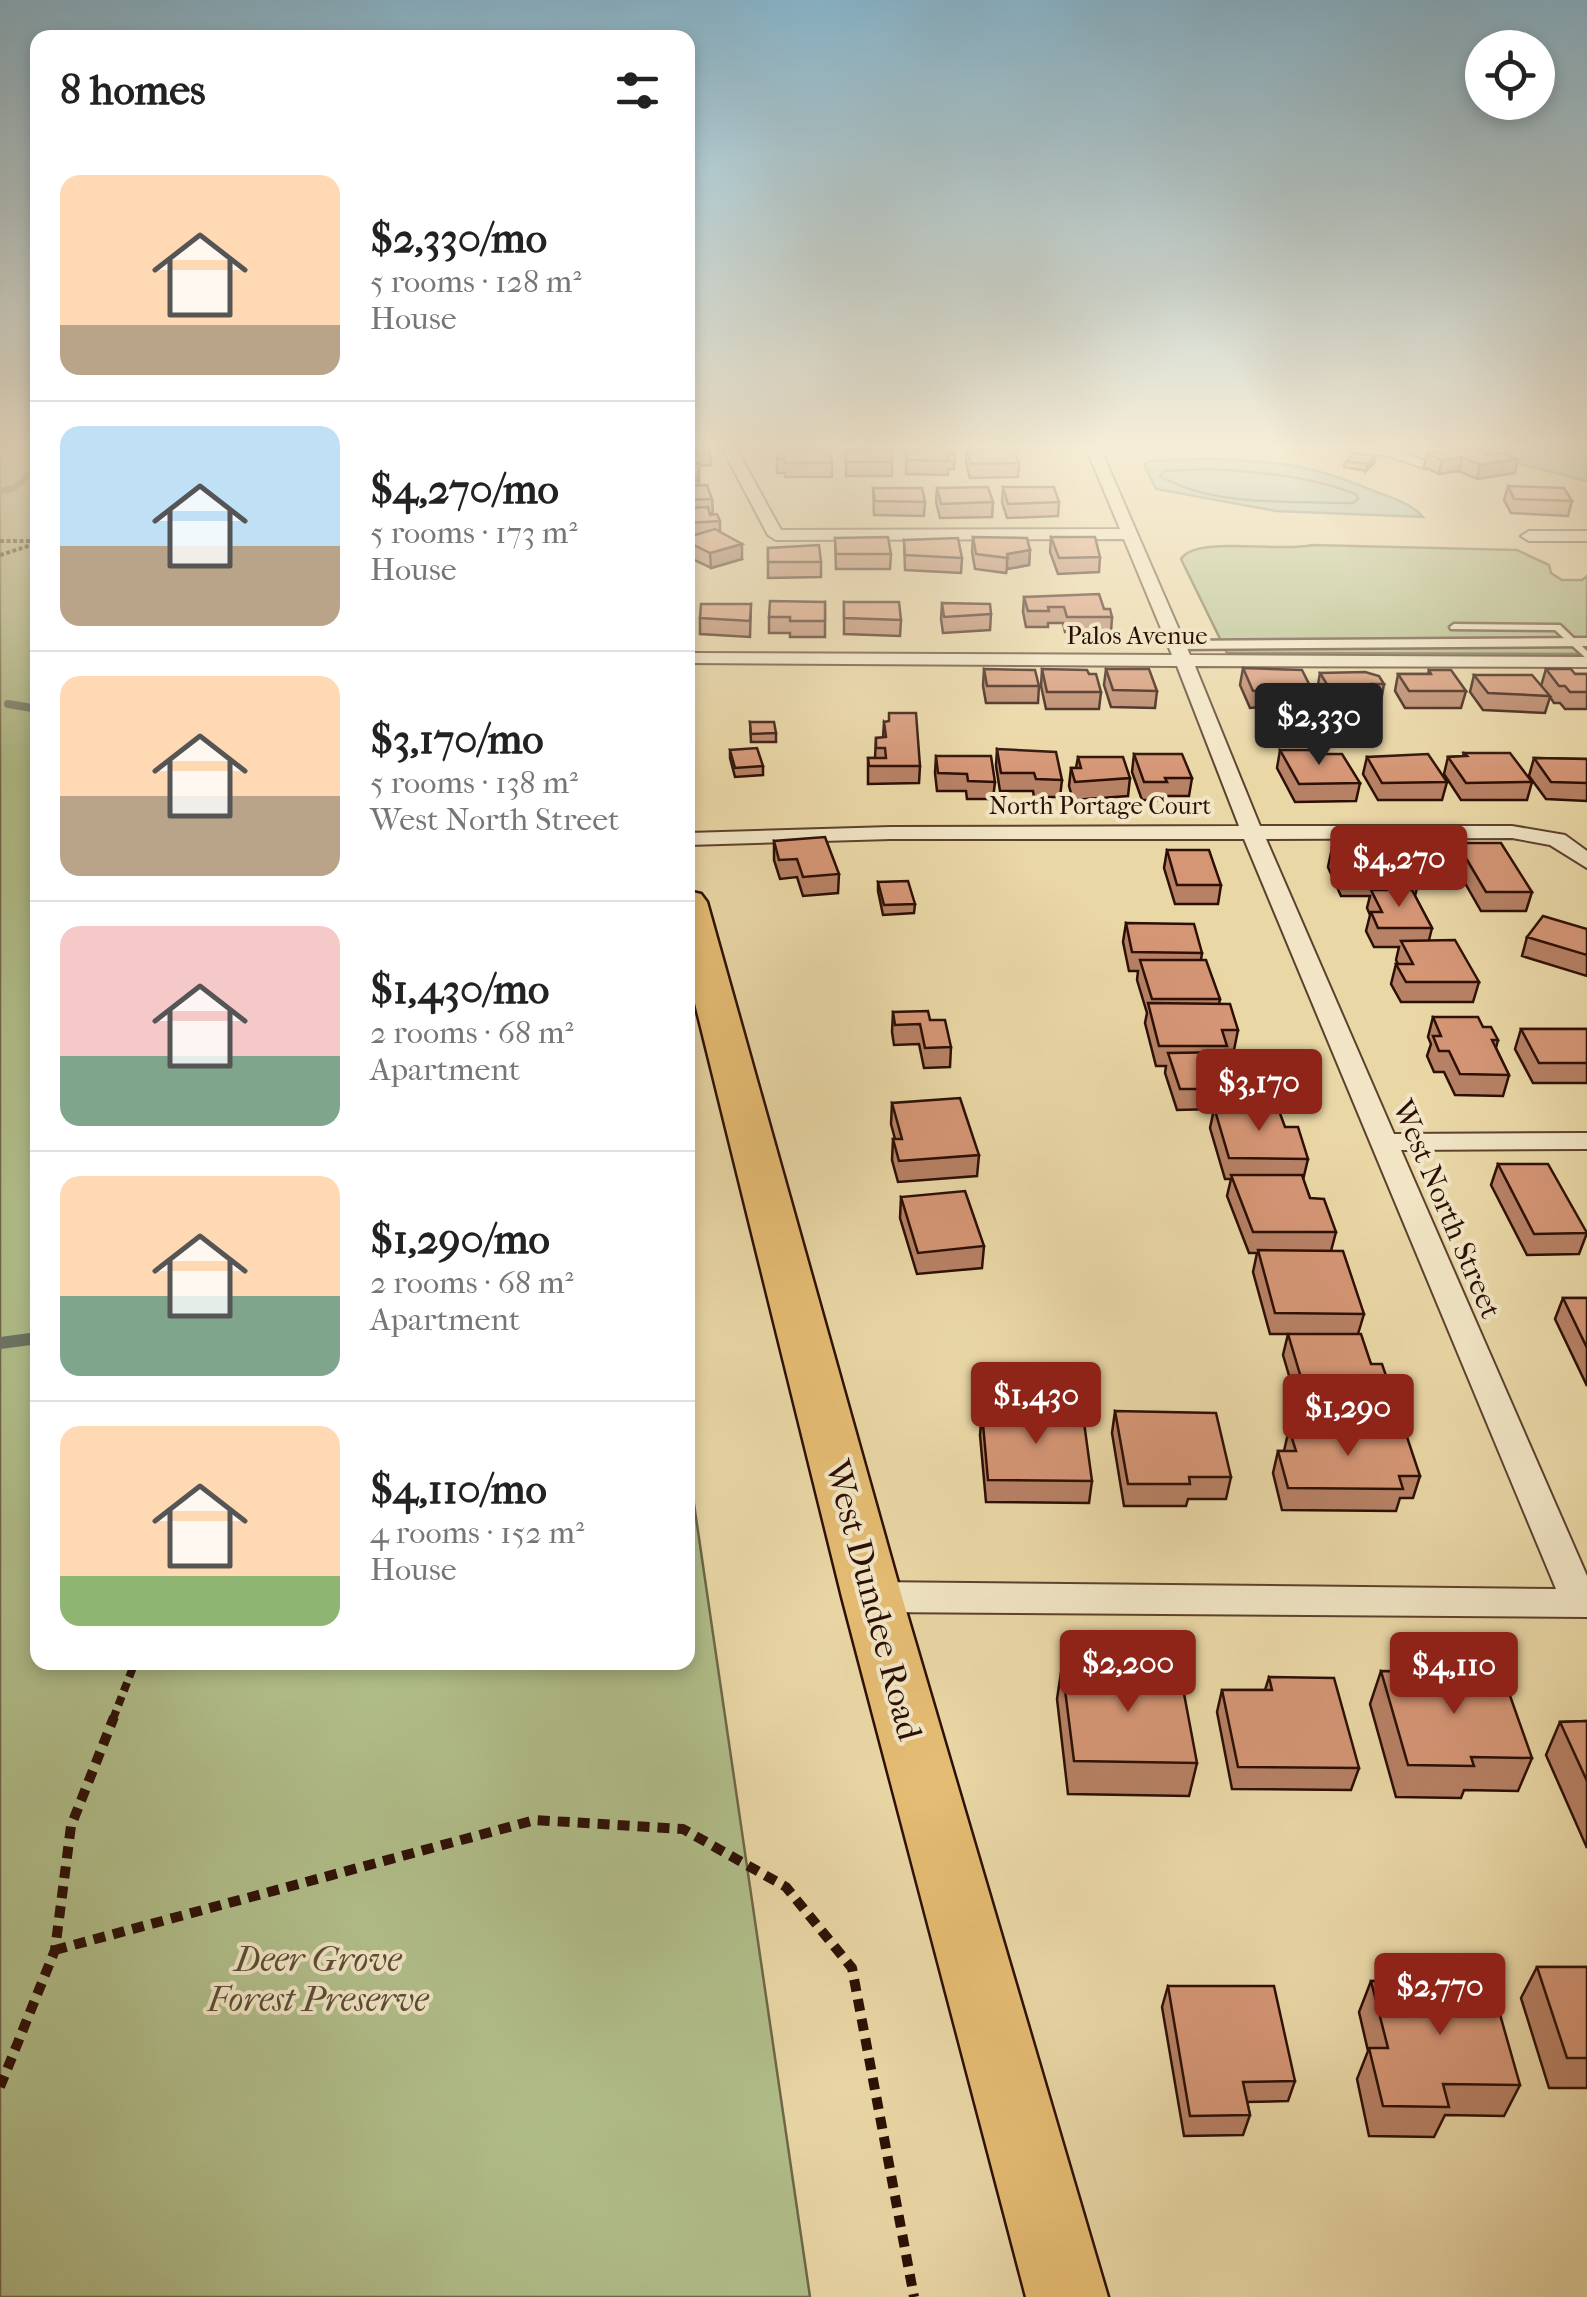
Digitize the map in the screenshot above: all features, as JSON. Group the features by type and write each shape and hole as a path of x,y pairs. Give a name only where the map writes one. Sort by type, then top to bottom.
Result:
{"main road":[{"name":"West Dundee Road","path":"695,928 872,1597 1068,2297"}],"street":[{"name":"West North Street","path":"872,1597 1581,1604 1382,1142 1138,557"},
{"path":"1180,652 1580,642"},
{"name":"Palos Avenue","path":"695,658 1180,652 1587,660"},
{"name":"North Portage Court","path":"695,838 1512,832 1557,840 1587,861"},
{"path":"1382,1142 1587,1141"}],"lane":[{"path":"1454,627 1557,627 1580,642 1587,660"}],"path":[{"path":"0,2087 55,1950 71,1826 132,1670"},
{"path":"55,1950 535,1820 683,1829 786,1887 852,1968 914,2297"}],"green space":[{"name":"Deer Grove Forest Preserve","path":"0,557 30,557 30,1670 695,1670 695,1511 810,2297 0,2297"},
{"path":"1532,557 1549,565 1551,573 1562,580 1582,580 1587,576 1587,654 1227,653 1181,559"}],"building":[{"path":"768,557 820,557 821,562 768,562"},
{"path":"1099,594 1104,609 1110,609 1112,617 1067,617 1064,607 1028,611 1024,597"},
{"path":"770,601 825,602 825,621 769,617"},
{"path":"844,602 899,602 901,620 844,618"},
{"path":"942,603 990,604 991,614 944,617"},
{"path":"701,604 751,604 750,621 700,618"},
{"path":"1243,668 1302,670 1310,686 1253,691"},
{"path":"984,669 1035,670 1039,686 987,686"},
{"path":"1042,669 1087,670 1096,674 1101,692 1047,692"},
{"path":"1106,669 1149,669 1157,691 1113,690"},
{"path":"1546,669 1571,669 1575,674 1587,674 1587,692 1570,692 1559,686"},
{"path":"1429,670 1451,670 1466,691 1409,691 1398,674 1431,674"},
{"path":"1365,672 1379,676 1384,684 1372,684 1376,690 1331,691 1320,673"},
{"path":"1474,675 1532,675 1550,696 1488,693"},
{"path":"889,713 916,713 920,766 869,766 868,758 886,758 885,748 876,748 876,738 886,737 884,722 889,721"},
{"path":"750,722 774,722 776,733 751,734"},
{"path":"757,748 763,766 735,768 730,750"},
{"path":"997,749 1056,752 1062,780 1036,779 1034,773 1001,773"},
{"path":"1280,750 1342,754 1360,783 1299,784"},
{"path":"1464,753 1510,753 1532,782 1466,783 1448,757 1467,756"},
{"path":"1134,754 1182,754 1192,778 1144,782"},
{"path":"1428,754 1447,782 1382,783 1367,757"},
{"path":"936,756 991,756 995,782 968,781 967,774 938,773"},
{"path":"1078,757 1123,757 1130,778 1075,782 1071,768 1081,768"},
{"path":"1534,758 1587,759 1587,783 1551,782"},
{"path":"825,837 839,874 803,877 797,859 779,860 774,841"},
{"path":"1457,843 1501,843 1532,892 1486,892"},
{"path":"1332,848 1363,848 1366,855 1408,855 1420,877 1345,877"},
{"path":"1167,850 1209,850 1221,885 1177,885"},
{"path":"908,881 915,904 884,905 878,882"},
{"path":"1371,890 1412,890 1432,928 1378,928 1371,912 1382,912"},
{"path":"1543,916 1587,929 1587,955 1527,937"},
{"path":"1126,923 1194,924 1202,953 1132,952"},
{"path":"1455,940 1479,982 1406,982 1396,964 1413,964 1401,941"},
{"path":"1140,960 1206,960 1220,999 1152,999"},
{"path":"1148,1003 1230,1004 1238,1030 1222,1030 1227,1046 1159,1046"},
{"path":"928,1011 930,1020 945,1020 951,1047 925,1048 920,1024 895,1025 893,1012"},
{"path":"1433,1017 1478,1017 1483,1027 1491,1027 1498,1040 1492,1040 1509,1075 1460,1074 1449,1051 1439,1051 1433,1036 1441,1036"},
{"path":"1521,1029 1587,1029 1587,1063 1539,1063"},
{"path":"1234,1052 1241,1069 1257,1068 1267,1095 1227,1096 1224,1089 1180,1089 1168,1053"},
{"path":"960,1098 979,1155 899,1161 893,1139 902,1139 892,1103"},
{"path":"1214,1107 1278,1108 1285,1127 1298,1127 1308,1159 1229,1158"},
{"path":"1498,1164 1548,1164 1587,1233 1534,1234"},
{"path":"1231,1175 1302,1175 1310,1198 1324,1199 1336,1232 1253,1232"},
{"path":"965,1191 984,1246 918,1253 901,1197"},
{"path":"1258,1250 1343,1251 1364,1314 1275,1313"},
{"path":"1563,1298 1587,1298 1587,1348"},
{"path":"1288,1334 1361,1334 1371,1364 1382,1364 1395,1402 1308,1401"},
{"path":"1115,1411 1216,1413 1231,1477 1189,1477 1190,1484 1128,1484"},
{"path":"982,1413 1083,1415 1092,1481 988,1480"},
{"path":"1289,1429 1405,1431 1420,1476 1399,1476 1403,1489 1288,1488 1278,1451 1296,1451"},
{"path":"1062,1666 1179,1667 1197,1763 1074,1761"},
{"path":"1381,1671 1502,1673 1532,1758 1471,1757 1474,1766 1408,1765"},
{"path":"1269,1677 1334,1678 1359,1768 1238,1767 1222,1690 1272,1690"},
{"path":"1587,1721 1587,1781 1560,1722"},
{"path":"1447,1965 1486,1965 1520,2085 1443,2084 1449,2107 1383,2106 1369,2048 1388,2048 1371,1981 1452,1982"},
{"path":"1537,1967 1587,1967 1587,2058 1567,2058"},
{"path":"1168,1986 1274,1986 1295,2081 1243,2082 1250,2115 1190,2116"}],"waterway":[{"path":"8,704 30,708"},
{"path":"0,1343 30,1339"}]}
